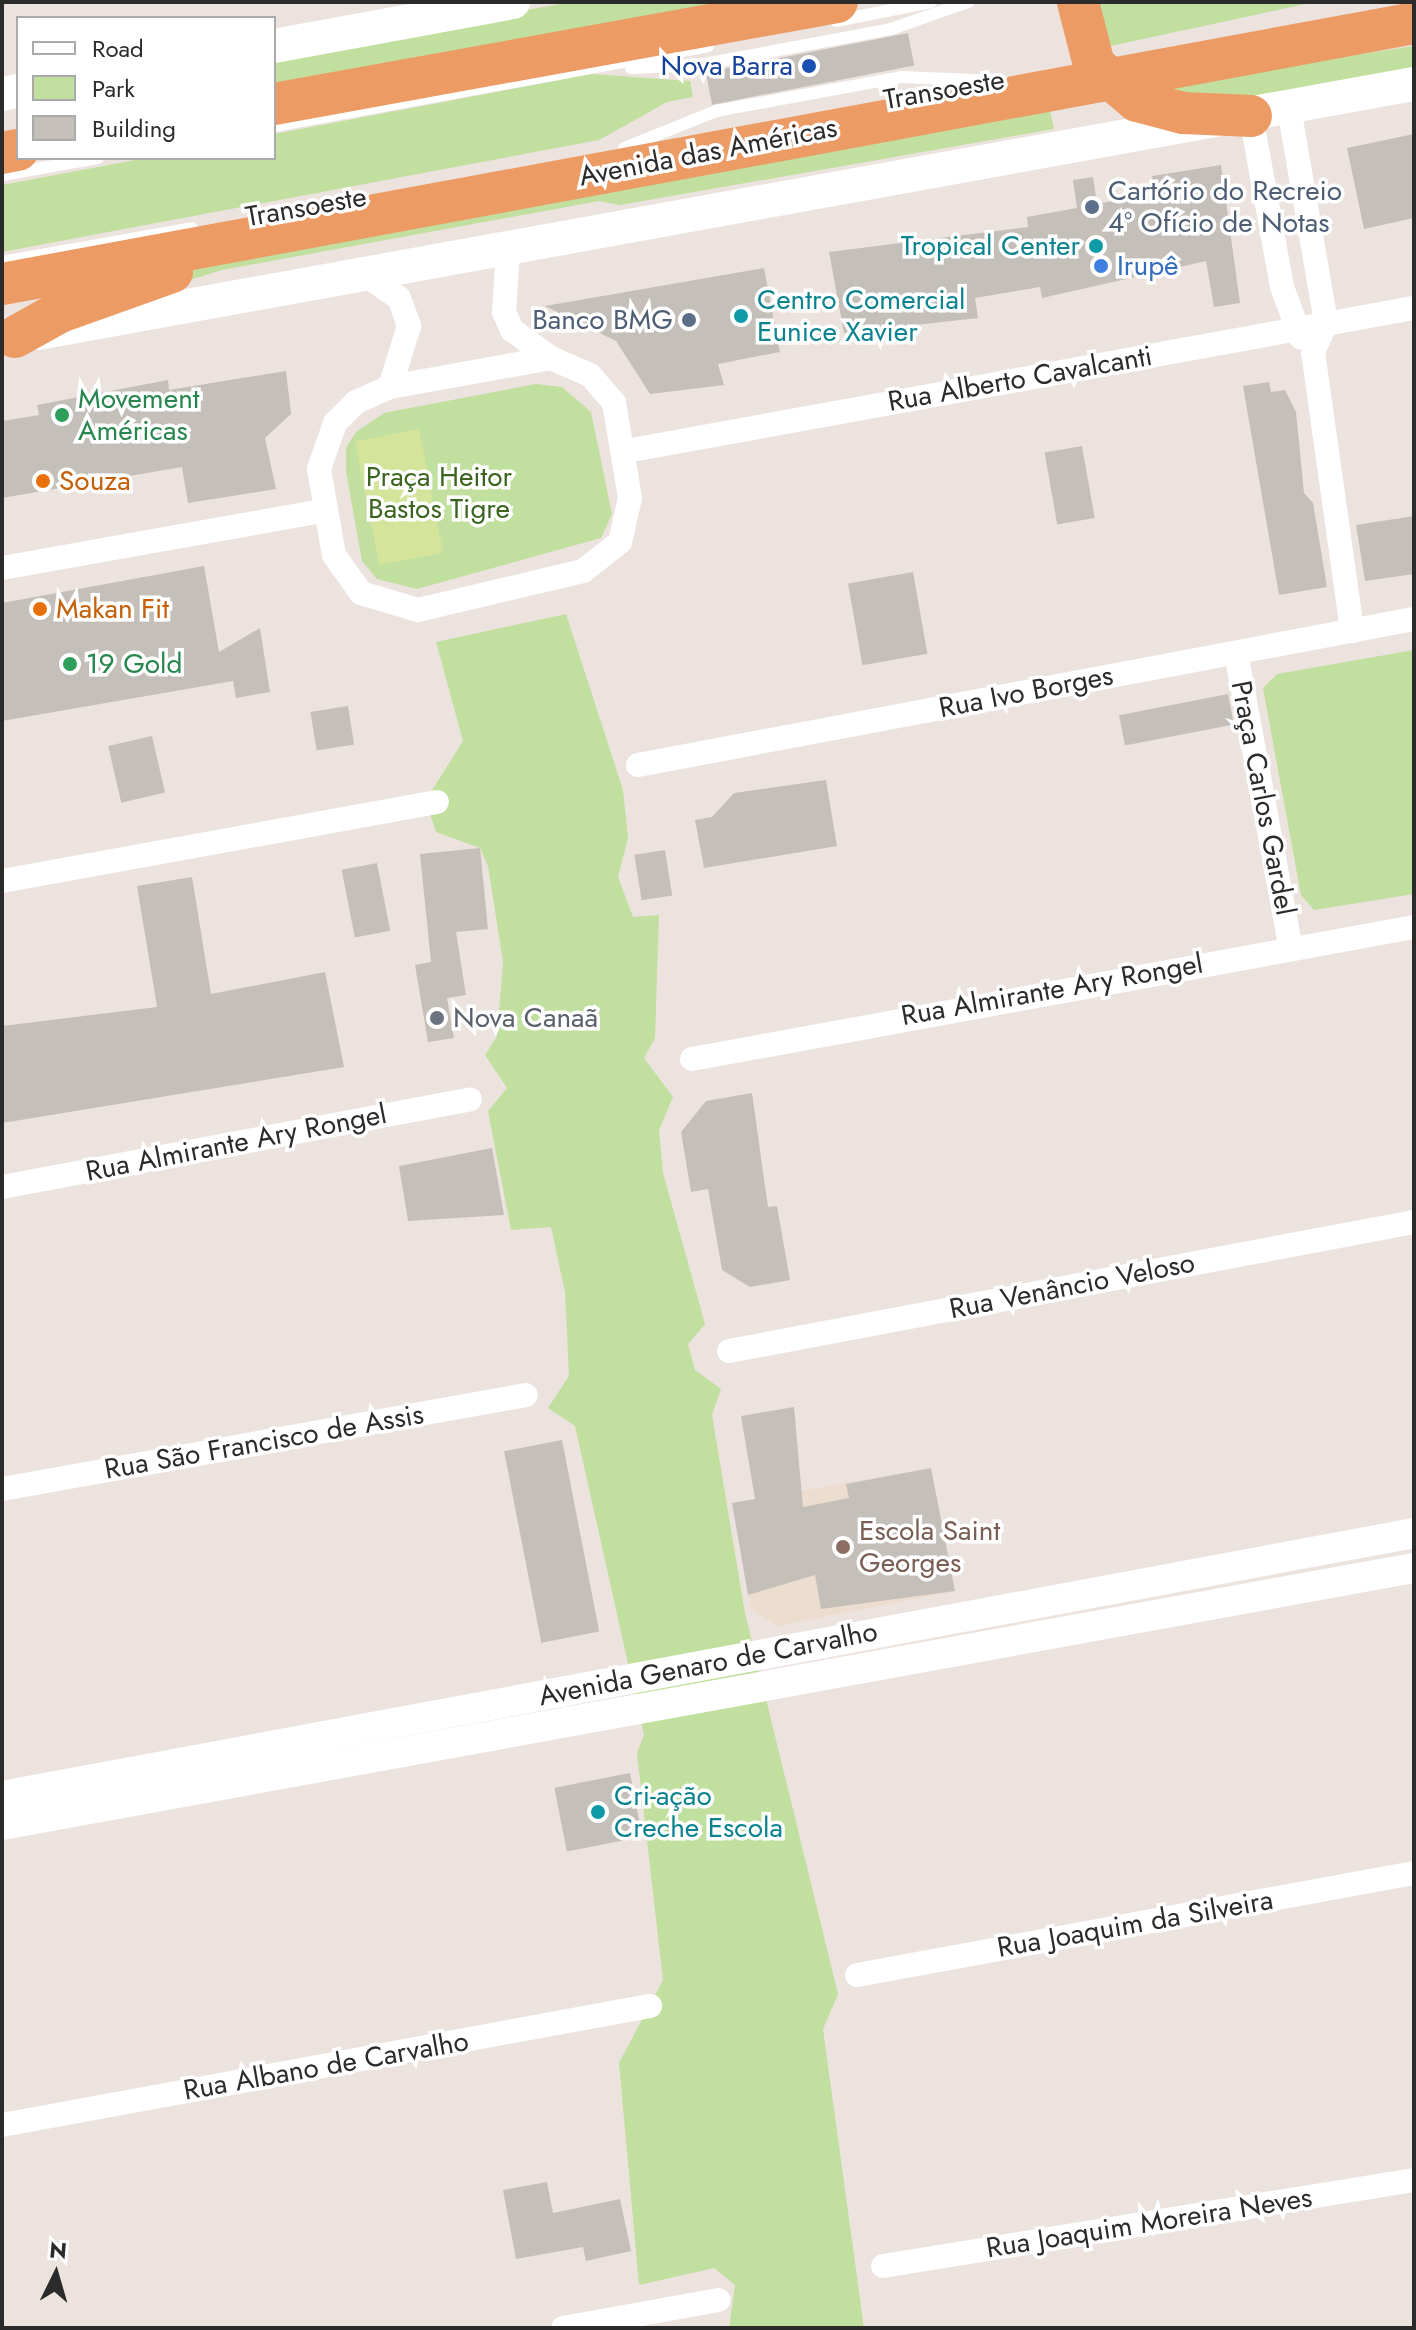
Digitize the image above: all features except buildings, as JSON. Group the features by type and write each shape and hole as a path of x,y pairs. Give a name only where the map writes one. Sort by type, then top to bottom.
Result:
{"highway":[{"path":"1078,2 1089,71 1137,101 1168,109 1270,112"},
{"path":"276,104 829,13"},
{"name":"Avenida das Américas","path":"2,284 272,235 1089,71 1414,23"},
{"path":"8,339 60,312 238,255 272,235"}],"main road":[{"path":"276,46 513,2"},
{"path":"8,339 370,278 1414,84"}],"street":[{"path":"1270,112 1326,323 1313,352 1352,631"},
{"path":"1270,112 1293,329 1313,352"},
{"path":"508,251 504,312 512,330 551,358 607,391 626,451 630,515 610,555 583,571 418,610 382,604 354,586 334,555 319,469 328,437 356,402 390,387 551,358"},
{"path":"370,278 399,298 409,326 403,363 390,387"},
{"name":"Rua Alberto Cavalcanti","path":"626,451 1414,308"},
{"path":"2,568 326,510"},
{"name":"Rua Ivo Borges","path":"638,765 1414,619"},
{"name":"Praça Carlos Gardel","path":"1236,653 1290,944"},
{"path":"2,881 437,802"},
{"name":"Rua Almirante Ary Rongel","path":"692,1059 1290,944 1414,927"},
{"name":"Rua Almirante Ary Rongel","path":"2,1187 470,1099"},
{"name":"Rua Venâncio Veloso","path":"729,1351 1414,1222"},
{"name":"Rua São Francisco de Assis","path":"2,1489 526,1395"},
{"name":"Avenida Genaro de Carvalho","path":"2,1796 1414,1533"},
{"name":"Avenida Genaro de Carvalho","path":"2,1825 1414,1568"},
{"path":"750,1656 745,1676 760,1687"},
{"path":"623,1679 640,1694 630,1710"},
{"name":"Rua Joaquim da Silveira","path":"857,1975 1414,1873"},
{"name":"Rua Albano de Carvalho","path":"2,2125 650,2006"},
{"name":"Rua Joaquim Moreira Neves","path":"883,2266 1414,2180"},
{"path":"563,2328 718,2300"}],"lane":[{"path":"829,13 931,2"},
{"path":"602,67 699,65 917,23 968,2"},
{"path":"1089,71 1414,6"},
{"path":"276,126 775,33"},
{"path":"624,148 716,111 901,77 998,81"},
{"name":"Transoeste","path":"920,95 1013,78"},
{"path":"608,151 702,134"},
{"path":"2,175 87,160"},
{"path":"2,262 203,226"}],"shaded area":[{"name":"Escola Saint Georges","path":"931,1468 955,1591 778,1626 751,1610 732,1503"}],"green space":[{"path":"571,2 734,2 276,90 276,56"},
{"path":"1093,2 1315,2 1106,47"},
{"path":"1414,46 1414,68 1220,103 1135,89"},
{"path":"592,74 690,81 693,97 667,102 599,140 2,252 2,185 135,160 276,160 276,134"},
{"path":"1047,95 1054,129 620,205 599,201 222,270 141,295 211,262"},
{"name":"Praça Heitor Bastos Tigre","path":"536,384 562,387 591,412 612,514 601,538 417,589 377,579 362,561 346,471 346,448 356,432 384,413"},
{"path":"419,429 443,553 379,565 355,441"},
{"path":"566,614 623,790 628,838 618,877 633,917 659,915 655,1038 644,1058 673,1097 659,1130 663,1173 705,1324 688,1344 695,1370 721,1389 712,1415 745,1613 838,1994 823,2029 864,2328 729,2328 735,2285 714,2268 639,2285 619,2063 663,1980 637,1753 644,1735 575,1426 548,1408 569,1376 565,1292 551,1227 511,1230 488,1111 507,1088 485,1055 497,1036 503,962 488,866 480,848 436,832 429,811 431,792 463,741 436,642"},
{"path":"1414,650 1414,894 1314,910 1301,895 1263,688 1277,674"}],"place":[{"name":"Nova Barra","path":"809,66"},
{"name":"Cartório do Recreio 4º Ofício de Notas","path":"1092,207"},
{"name":"Tropical Center","path":"1096,246"},
{"name":"Irupê","path":"1101,266"},
{"name":"Centro Comercial Eunice Xavier","path":"741,316"},
{"name":"Banco BMG","path":"689,320"},
{"name":"Movement Américas","path":"62,415"},
{"name":"Souza","path":"43,481"},
{"name":"Makan Fit","path":"40,609"},
{"name":"19 Gold","path":"70,664"},
{"name":"Nova Canaã","path":"437,1018"},
{"name":"Escola Saint Georges","path":"843,1547"},
{"name":"Cri-ação Creche Escola","path":"598,1812"}]}
